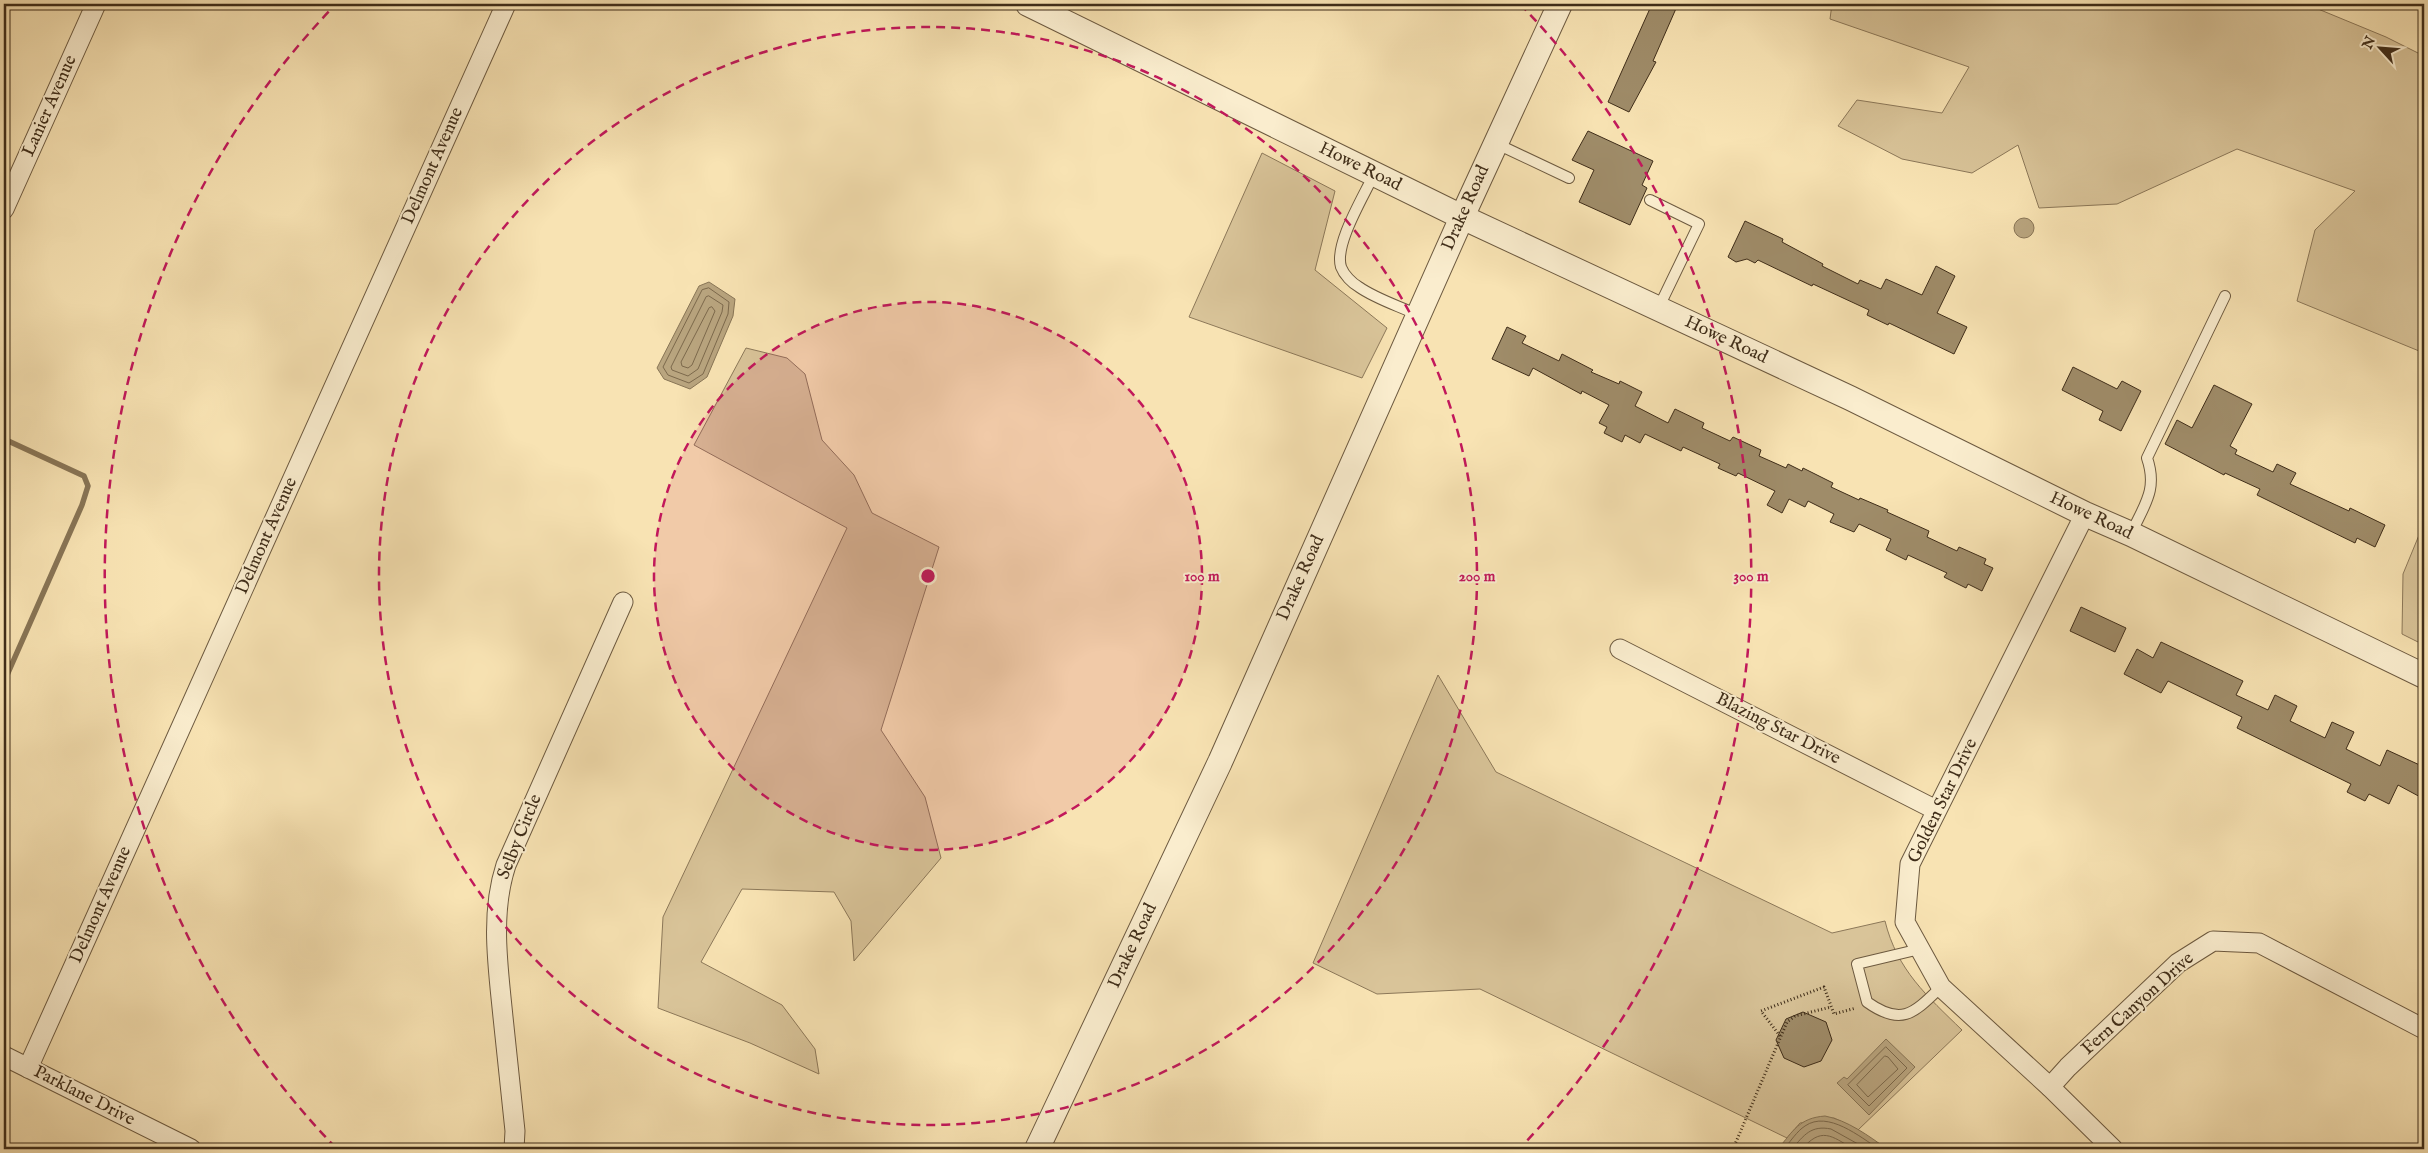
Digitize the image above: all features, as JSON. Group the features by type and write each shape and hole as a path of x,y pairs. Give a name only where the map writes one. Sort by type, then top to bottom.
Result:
{"street":[{"name":"Lanier Avenue","path":"4,209 96,4"},
{"name":"Delmont Avenue","path":"28,1068 506,4"},
{"name":"Howe Road","path":"1028,4 1462,217 1850,398 2085,514 2131,534 2424,676"},
{"name":"Drake Road","path":"1037,1149 1220,762 1418,315 1560,4"},
{"name":"Golden Star Drive","path":"2085,514 1910,864 1906,922 1941,987 2050,1086 2113,1149"},
{"name":"Selby Circle","path":"514,1149 515,1131 496,923 500,883 506,865 623,602"},
{"name":"Blazing Star Drive","path":"1620,649 1936,810"},
{"name":"Fern Canyon Drive","path":"2050,1086 2178,963 2213,940 2259,943 2424,1028"},
{"name":"Parklane Drive","path":"4,1056 191,1149"}],"lane":[{"path":"1496,143 1569,178"},
{"path":"1374,174 1344,238 1340,253 1341,267 1349,280 1360,288 1418,315"},
{"path":"1650,200 1699,224 1658,309"},
{"path":"2131,534 2152,484 2152,473 2147,458 2225,296"},
{"path":"1920,949 1857,964 1867,1002 1880,1012 1898,1017 1918,1010 1941,987"}],"path":[{"path":"1780,1036 1762,1011 1824,987 1834,1014 1851,1011 1867,1002"},
{"path":"1733,1149 1787,1022 1795,1016 1831,1007"}],"shaded area":[{"path":"1832,4 2306,4 2386,37 2424,56 2424,353 2297,301 2315,230 2355,191 2237,149 2117,204 2039,208 2018,145 1972,173 1902,159 1838,126 1857,100 1942,113 1969,67 1830,19"},
{"path":"1262,153 1335,191 1315,270 1387,328 1362,378 1189,317"},
{"path":"746,348 787,358 805,374 822,440 854,475 872,513 939,547 881,730 925,797 941,858 854,961 851,921 834,892 742,889 701,962 782,1005 815,1049 819,1074 750,1043 658,1008 663,917 847,528 694,445"},
{"path":"2424,523 2424,645 2402,634 2403,574"},
{"path":"1438,675 1496,772 1832,933 1885,921 1890,938 1905,968 1925,993 1962,1030 1858,1130 1834,1118 1800,1123 1787,1138 1480,989 1377,994 1313,963"}],"water":[{"path":"2024,218 2031,221 2034,228 2031,235 2024,238 2017,235 2014,228 2017,221"},
{"path":"709,282 735,299 733,316 707,377 690,389 664,379 657,368 699,286"},
{"path":"1886,1039 1915,1067 1869,1115 1837,1083 1844,1077 1847,1079"},
{"path":"1825,1116 1850,1125 1887,1149 1778,1149 1797,1126 1809,1119"}],"building":[{"path":"1652,4 1678,4 1653,61 1656,62 1629,112 1608,102"},
{"path":"1588,131 1653,161 1642,185 1647,188 1630,225 1579,202 1594,170 1572,160"},
{"path":"1745,221 1783,239 1782,242 1823,264 1822,266 1858,284 1860,280 1881,289 1886,279 1922,295 1936,266 1955,276 1937,313 1967,327 1954,354 1889,323 1888,325 1867,315 1869,310 1813,284 1812,286 1758,260 1755,263 1747,259 1736,262 1728,257"},
{"path":"1507,327 1526,336 1522,343 1559,361 1562,354 1593,370 1591,372 1619,384 1620,381 1642,392 1635,406 1668,423 1675,409 1704,423 1702,428 1730,441 1733,437 1761,450 1759,456 1786,468 1788,464 1802,471 1803,468 1833,483 1831,487 1859,500 1860,498 1888,510 1887,512 1929,531 1927,537 1957,551 1959,547 1986,559 1984,564 1993,568 1982,591 1968,584 1966,588 1944,577 1947,573 1908,555 1906,560 1886,550 1891,539 1859,524 1854,532 1830,522 1834,514 1808,501 1805,507 1789,499 1782,513 1767,505 1775,491 1738,473 1736,476 1718,468 1720,464 1683,447 1681,451 1645,434 1640,443 1625,435 1622,442 1604,433 1607,427 1599,423 1609,405 1582,391 1581,394 1533,368 1529,376 1492,359"},
{"path":"2073,367 2117,389 2122,381 2141,391 2121,431 2099,420 2103,411 2062,390"},
{"path":"2214,385 2252,404 2230,446 2237,450 2235,454 2273,472 2277,464 2296,473 2290,484 2349,511 2350,508 2385,525 2375,547 2357,538 2355,543 2318,525 2257,495 2260,489 2225,473 2224,475 2165,444 2177,420 2192,428"},
{"path":"2081,607 2126,628 2115,652 2070,631"},
{"path":"2161,642 2243,681 2236,695 2268,710 2275,695 2297,706 2290,721 2325,738 2332,722 2354,732 2346,749 2380,766 2387,750 2424,767 2424,799 2398,785 2389,804 2369,794 2365,801 2347,792 2351,784 2237,728 2242,717 2168,681 2161,693 2124,674 2137,649 2153,658"},
{"path":"1803,1012 1826,1022 1832,1040 1821,1061 1804,1067 1784,1058 1776,1040 1786,1019"}],"waterway":[{"path":"4,439 84,476 88,486 82,505 4,682"}]}
